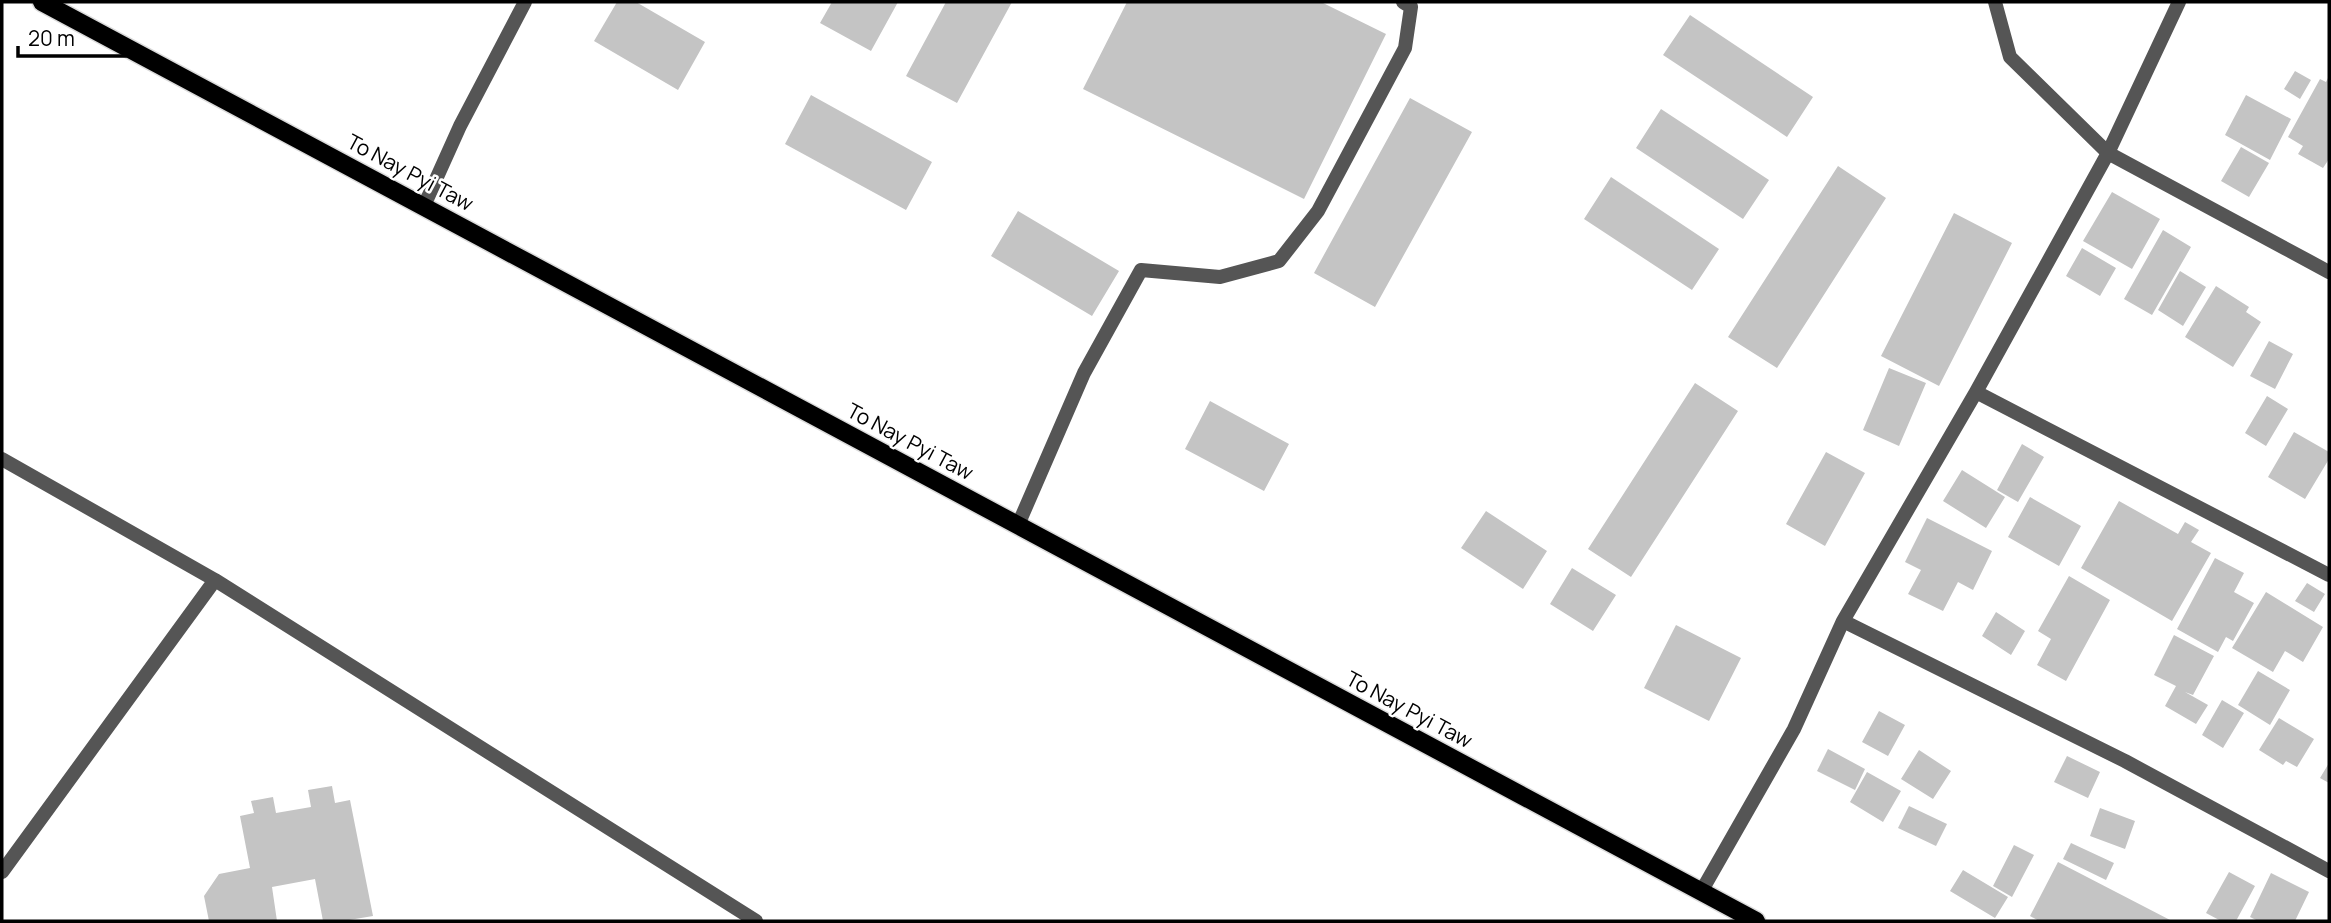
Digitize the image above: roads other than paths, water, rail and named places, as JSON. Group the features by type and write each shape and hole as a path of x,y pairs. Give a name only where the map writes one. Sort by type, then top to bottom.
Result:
{"main road":[{"name":"To Nay Pyi Taw","path":"42,2 1756,921"}],"street":[{"path":"424,206 460,127 525,2"},
{"path":"1018,525 1084,373 1141,270 1220,277 1279,261 1318,211 1405,48 1411,7 1403,2"},
{"path":"1995,2 2010,57 2108,153 2329,272"},
{"path":"1701,892 1794,729 1843,621 1976,392 2108,153 2179,2"},
{"path":"1976,392 2329,575"},
{"path":"2,459 215,580 756,921"},
{"path":"2,872 215,580"},
{"path":"1843,621 2125,761 2329,871"}]}
